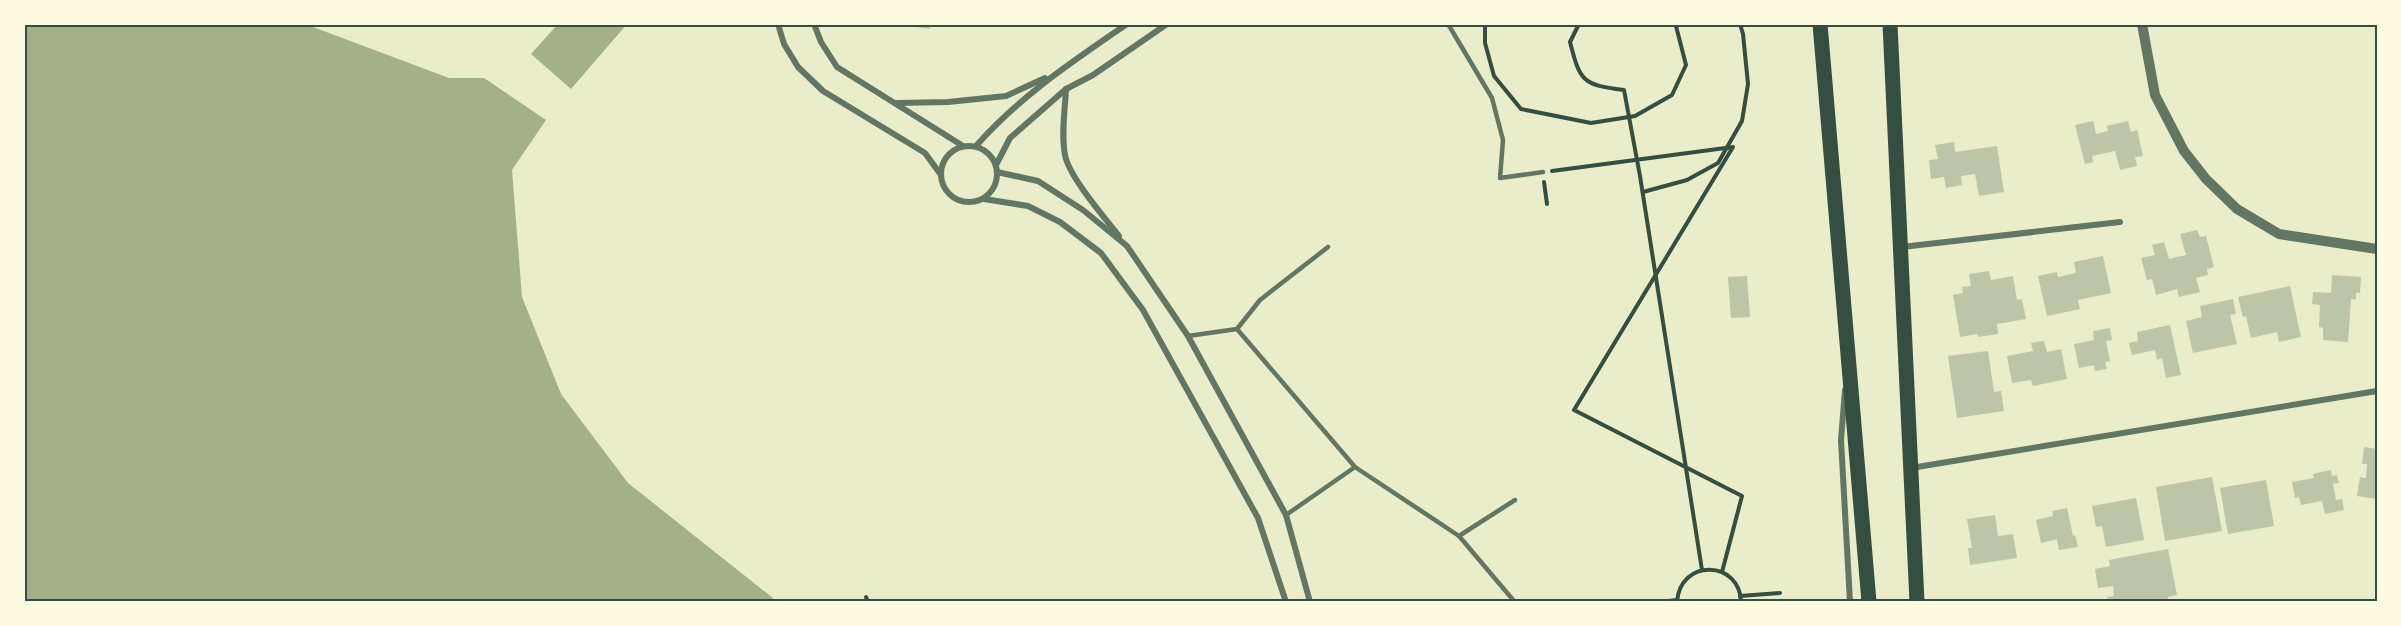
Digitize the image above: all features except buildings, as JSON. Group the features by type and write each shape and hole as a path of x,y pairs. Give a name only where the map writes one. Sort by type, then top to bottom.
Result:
{"highway":[{"path":"1820,24 1869,602"},
{"path":"1889,24 1892,47 1917,602"}],"street":[{"path":"778,24 784,44 798,67 823,91 925,153 941,175 946,190 966,201 984,199 1028,206 1060,222 1101,254 1143,310 1258,518 1286,602"},
{"path":"814,24 821,42 837,67 963,146"},
{"path":"976,146 996,124 1052,75 1127,24"},
{"path":"984,199 994,188 996,169 1010,138 1066,89 1093,75 1167,24"},
{"path":"2142,24 2155,95 2184,151 2206,179 2237,209 2279,234 2377,249"},
{"path":"896,103 948,102 1006,96 1052,75"},
{"path":"1066,89 1065,157 1086,194 1127,246 1188,336 1286,515 1310,602"},
{"path":"941,175 948,155 963,146 976,146 988,153 996,169 1038,181 1083,210 1127,246"},
{"path":"1901,247 2120,222"},
{"path":"1847,353 1841,440 1850,602"},
{"path":"1911,468 2377,391"}],"lane":[{"path":"1448,24 1492,98 1503,140 1500,178 1543,172"},
{"path":"1188,336 1237,329 1260,300 1329,247"},
{"path":"1237,329 1354,467 1459,536 1514,601"},
{"path":"1286,515 1354,467"},
{"path":"1459,536 1515,500"}],"path":[{"path":"1485,24 1485,43 1494,76 1521,109 1592,123 1635,116 1672,95 1686,65 1676,26 1672,24"},
{"path":"1578,24 1570,42 1578,73 1596,87 1624,90 1643,192 1702,570"},
{"path":"1643,192 1687,180 1718,163 1742,121 1748,84 1740,24"},
{"path":"1547,204 1543,172 1733,147 1574,410 1742,496 1722,573"},
{"path":"1659,602 1677,601 1679,589 1685,580 1702,570 1722,573 1737,586 1741,602"},
{"path":"1740,596 1780,593"}],"shaded area":[{"path":"24,24 305,24 449,78 484,78 546,120 512,170 522,297 561,394 628,483 778,602 24,602"},
{"path":"558,24 627,24 571,89 531,54"}]}
